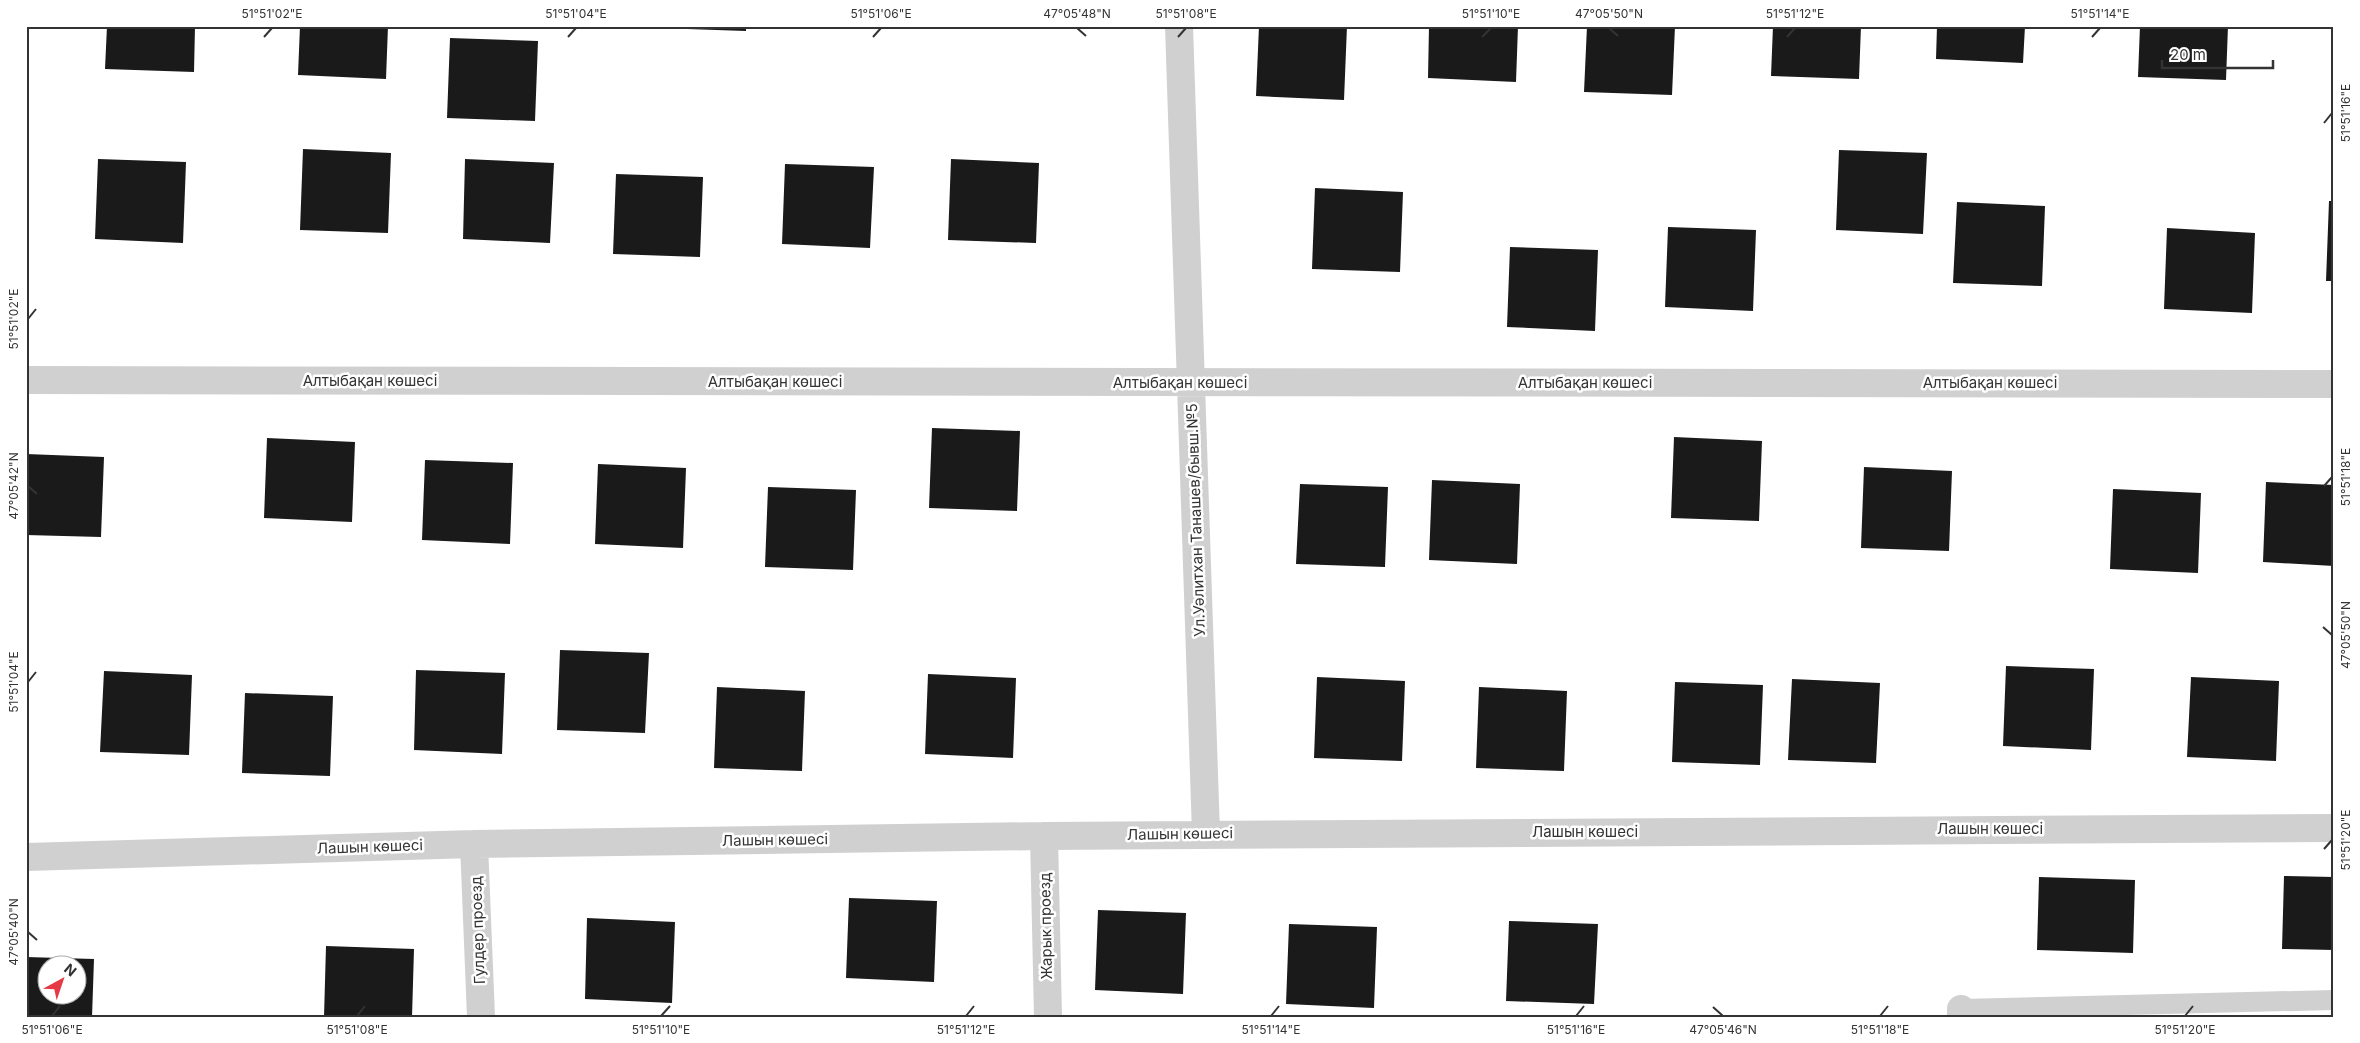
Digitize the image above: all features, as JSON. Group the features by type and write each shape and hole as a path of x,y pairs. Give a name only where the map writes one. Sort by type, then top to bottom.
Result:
{"street":[{"name":"Ул.Уәлитхан Танашев/бывш.№5","path":"1179,26 1206,834"},
{"name":"Алтыбақан көшесі","path":"26,380 2334,384"},
{"name":"Лашын көшесі","path":"26,856 474,844 1206,834 2334,828"},
{"name":"Жарык проезд","path":"1044,836 1048,1017"},
{"name":"Гулдер проезд","path":"474,844 482,1017"}],"lane":[{"path":"1961,1013 2215,1010 2334,1000"}],"building":[{"path":"107,26 195,26 194,72 105,69"},
{"path":"300,26 388,26 386,79 298,75"},
{"path":"658,26 746,26 746,31 658,28"},
{"path":"1259,26 1347,26 1344,100 1256,96"},
{"path":"1429,26 1518,26 1516,82 1428,78"},
{"path":"1587,26 1675,26 1672,95 1584,92"},
{"path":"1773,26 1861,26 1859,79 1771,76"},
{"path":"1937,26 2025,26 2023,63 1936,59"},
{"path":"2140,26 2228,26 2226,80 2138,77"},
{"path":"450,38 538,41 535,121 447,118"},
{"path":"303,149 391,153 388,233 300,230"},
{"path":"1839,150 1927,153 1923,234 1836,230"},
{"path":"98,159 186,162 183,243 95,239"},
{"path":"465,159 554,163 550,243 463,239"},
{"path":"951,159 1039,163 1036,243 948,240"},
{"path":"785,164 874,167 870,248 782,244"},
{"path":"616,174 703,177 700,257 613,254"},
{"path":"1315,188 1403,192 1400,272 1312,269"},
{"path":"2329,201 2334,201 2334,281 2326,281"},
{"path":"1957,202 2045,206 2042,286 1953,283"},
{"path":"1668,227 1756,230 1753,311 1665,307"},
{"path":"2167,228 2255,233 2252,313 2164,309"},
{"path":"1510,247 1598,250 1595,331 1507,327"},
{"path":"932,428 1020,431 1017,511 929,508"},
{"path":"1674,437 1762,441 1759,521 1671,518"},
{"path":"267,438 355,442 352,522 264,518"},
{"path":"26,454 104,457 101,537 26,535"},
{"path":"425,460 513,463 510,544 422,540"},
{"path":"598,464 686,468 683,548 595,544"},
{"path":"1864,467 1952,471 1949,551 1861,548"},
{"path":"1432,480 1520,484 1517,564 1429,560"},
{"path":"2266,482 2334,485 2334,566 2263,562"},
{"path":"1300,484 1388,487 1385,567 1296,564"},
{"path":"768,487 856,490 853,570 765,567"},
{"path":"2113,489 2201,493 2198,573 2110,569"},
{"path":"560,650 649,653 645,733 557,730"},
{"path":"2006,666 2094,669 2091,750 2003,746"},
{"path":"416,670 505,673 502,754 414,750"},
{"path":"104,671 192,675 189,755 100,752"},
{"path":"928,674 1016,678 1013,758 925,754"},
{"path":"1317,677 1405,681 1402,761 1314,758"},
{"path":"2191,677 2279,681 2276,761 2187,757"},
{"path":"1792,679 1880,683 1876,763 1788,760"},
{"path":"1675,682 1763,685 1760,765 1672,762"},
{"path":"717,687 805,691 802,771 714,768"},
{"path":"1479,687 1567,691 1564,771 1476,768"},
{"path":"245,693 333,696 330,776 242,773"},
{"path":"2284,876 2334,877 2334,950 2282,949"},
{"path":"2039,877 2135,880 2133,953 2037,950"},
{"path":"849,898 937,901 934,982 846,978"},
{"path":"1098,910 1186,913 1183,994 1095,990"},
{"path":"587,918 675,922 672,1003 585,999"},
{"path":"1509,921 1598,924 1594,1004 1506,1001"},
{"path":"1289,924 1377,927 1374,1008 1286,1004"},
{"path":"326,946 414,949 412,1017 324,1017"},
{"path":"26,957 38,957 38,1006 88,1006 88,959 94,959 92,1017 26,1017"}]}
